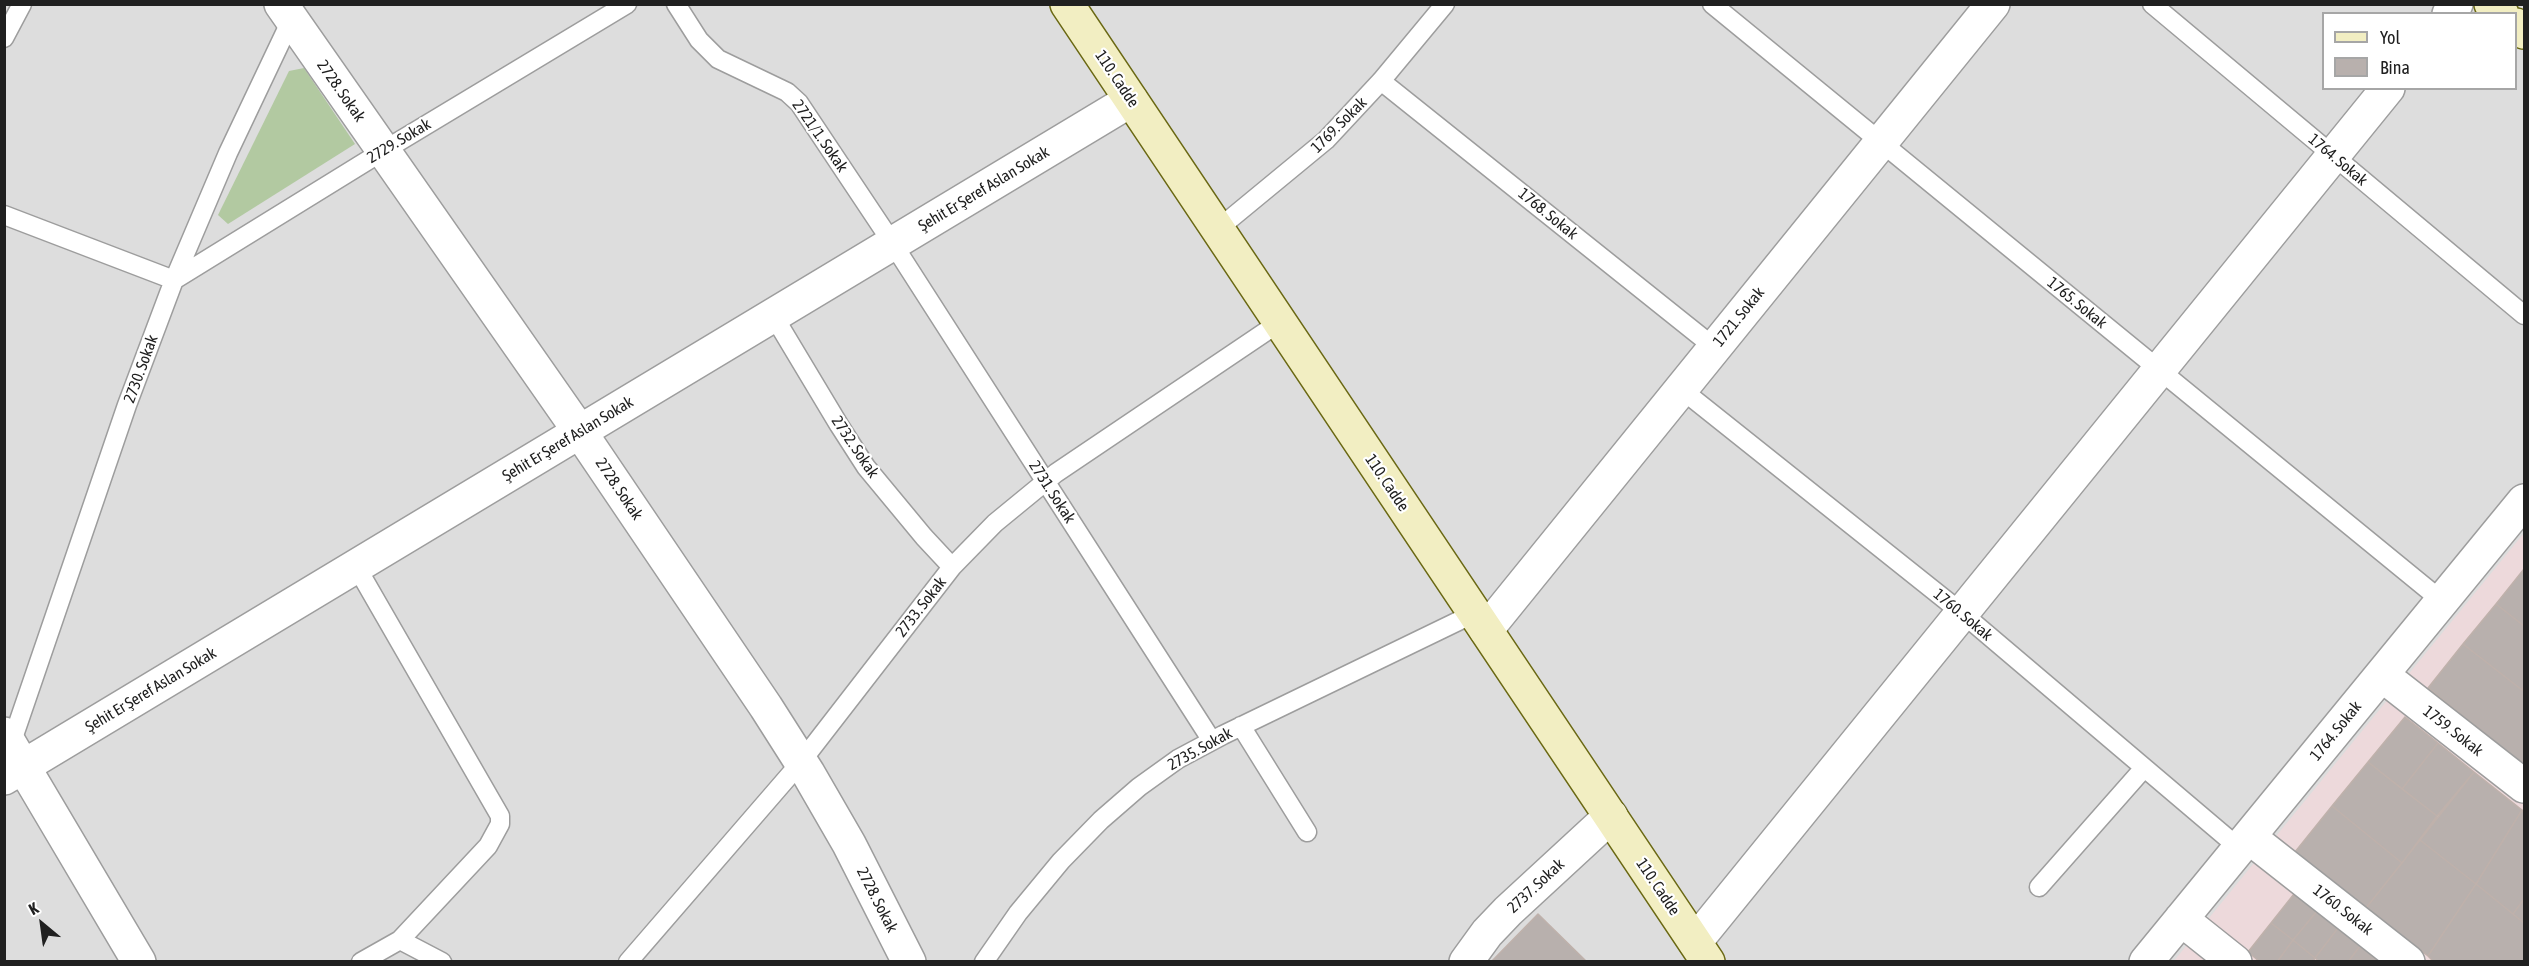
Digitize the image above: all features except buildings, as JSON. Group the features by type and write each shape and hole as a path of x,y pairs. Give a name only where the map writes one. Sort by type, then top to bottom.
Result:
{"street":[{"name":"110. Cadde","path":"1067,4 1701,952"},
{"name":"1721. Sokak","path":"1480,621 1682,389 1992,4"},
{"name":"2728. Sokak","path":"290,9 383,151 580,432 766,707 849,844 909,962"},
{"path":"1701,952 1962,613 2386,90"},
{"name":"Şehit Er Şeref Aslan Sokak","path":"11,755 356,566 1131,100"},
{"name":"1764. Sokak","path":"2146,962 2442,601 2522,508"},
{"name":"1759. Sokak","path":"2382,675 2524,786"},
{"path":"11,755 139,962"},
{"name":"2737. Sokak","path":"1466,962 1487,933 1508,911 1611,816"},
{"name":"1760. Sokak","path":"2244,843 2408,962"},
{"path":"2181,919 2235,962"}],"lane":[{"path":"4,38 22,4"},
{"name":"2729. Sokak","path":"174,280 627,4"},
{"name":"2721/1. Sokak","path":"676,4 699,40 718,59 794,97 892,244"},
{"name":"1769. Sokak","path":"1218,229 1326,140 1381,81 1444,4"},
{"name":"1765. Sokak","path":"1712,4 2442,601"},
{"name":"1764. Sokak","path":"2152,4 2524,315"},
{"name":"2730. Sokak","path":"11,755 127,405 174,280 290,9"},
{"name":"1768. Sokak","path":"1381,81 1715,348"},
{"path":"4,214 174,280"},
{"name":"2731. Sokak","path":"892,244 1212,741"},
{"name":"2732. Sokak","path":"773,315 838,425 866,467 952,567"},
{"name":"2733. Sokak","path":"628,962 801,762 952,567 995,523 1045,482 1121,428 1280,322"},
{"name":"1760. Sokak","path":"1682,389 1962,613 2144,768 2244,843"},
{"path":"356,566 500,816 500,824 488,846 400,939 361,962"},
{"name":"2735. Sokak","path":"984,962 1060,861 1138,787 1178,759 1241,726 1480,621"},
{"path":"1241,726 1307,832"},
{"path":"2039,887 2144,768"},
{"path":"400,939 442,962"}],"shaded area":[{"path":"5,5 2524,5 2524,961 5,961"},
{"path":"2524,533 2524,961 2173,962"}],"green space":[{"path":"304,68 355,144 228,224 218,215 289,71"}]}
